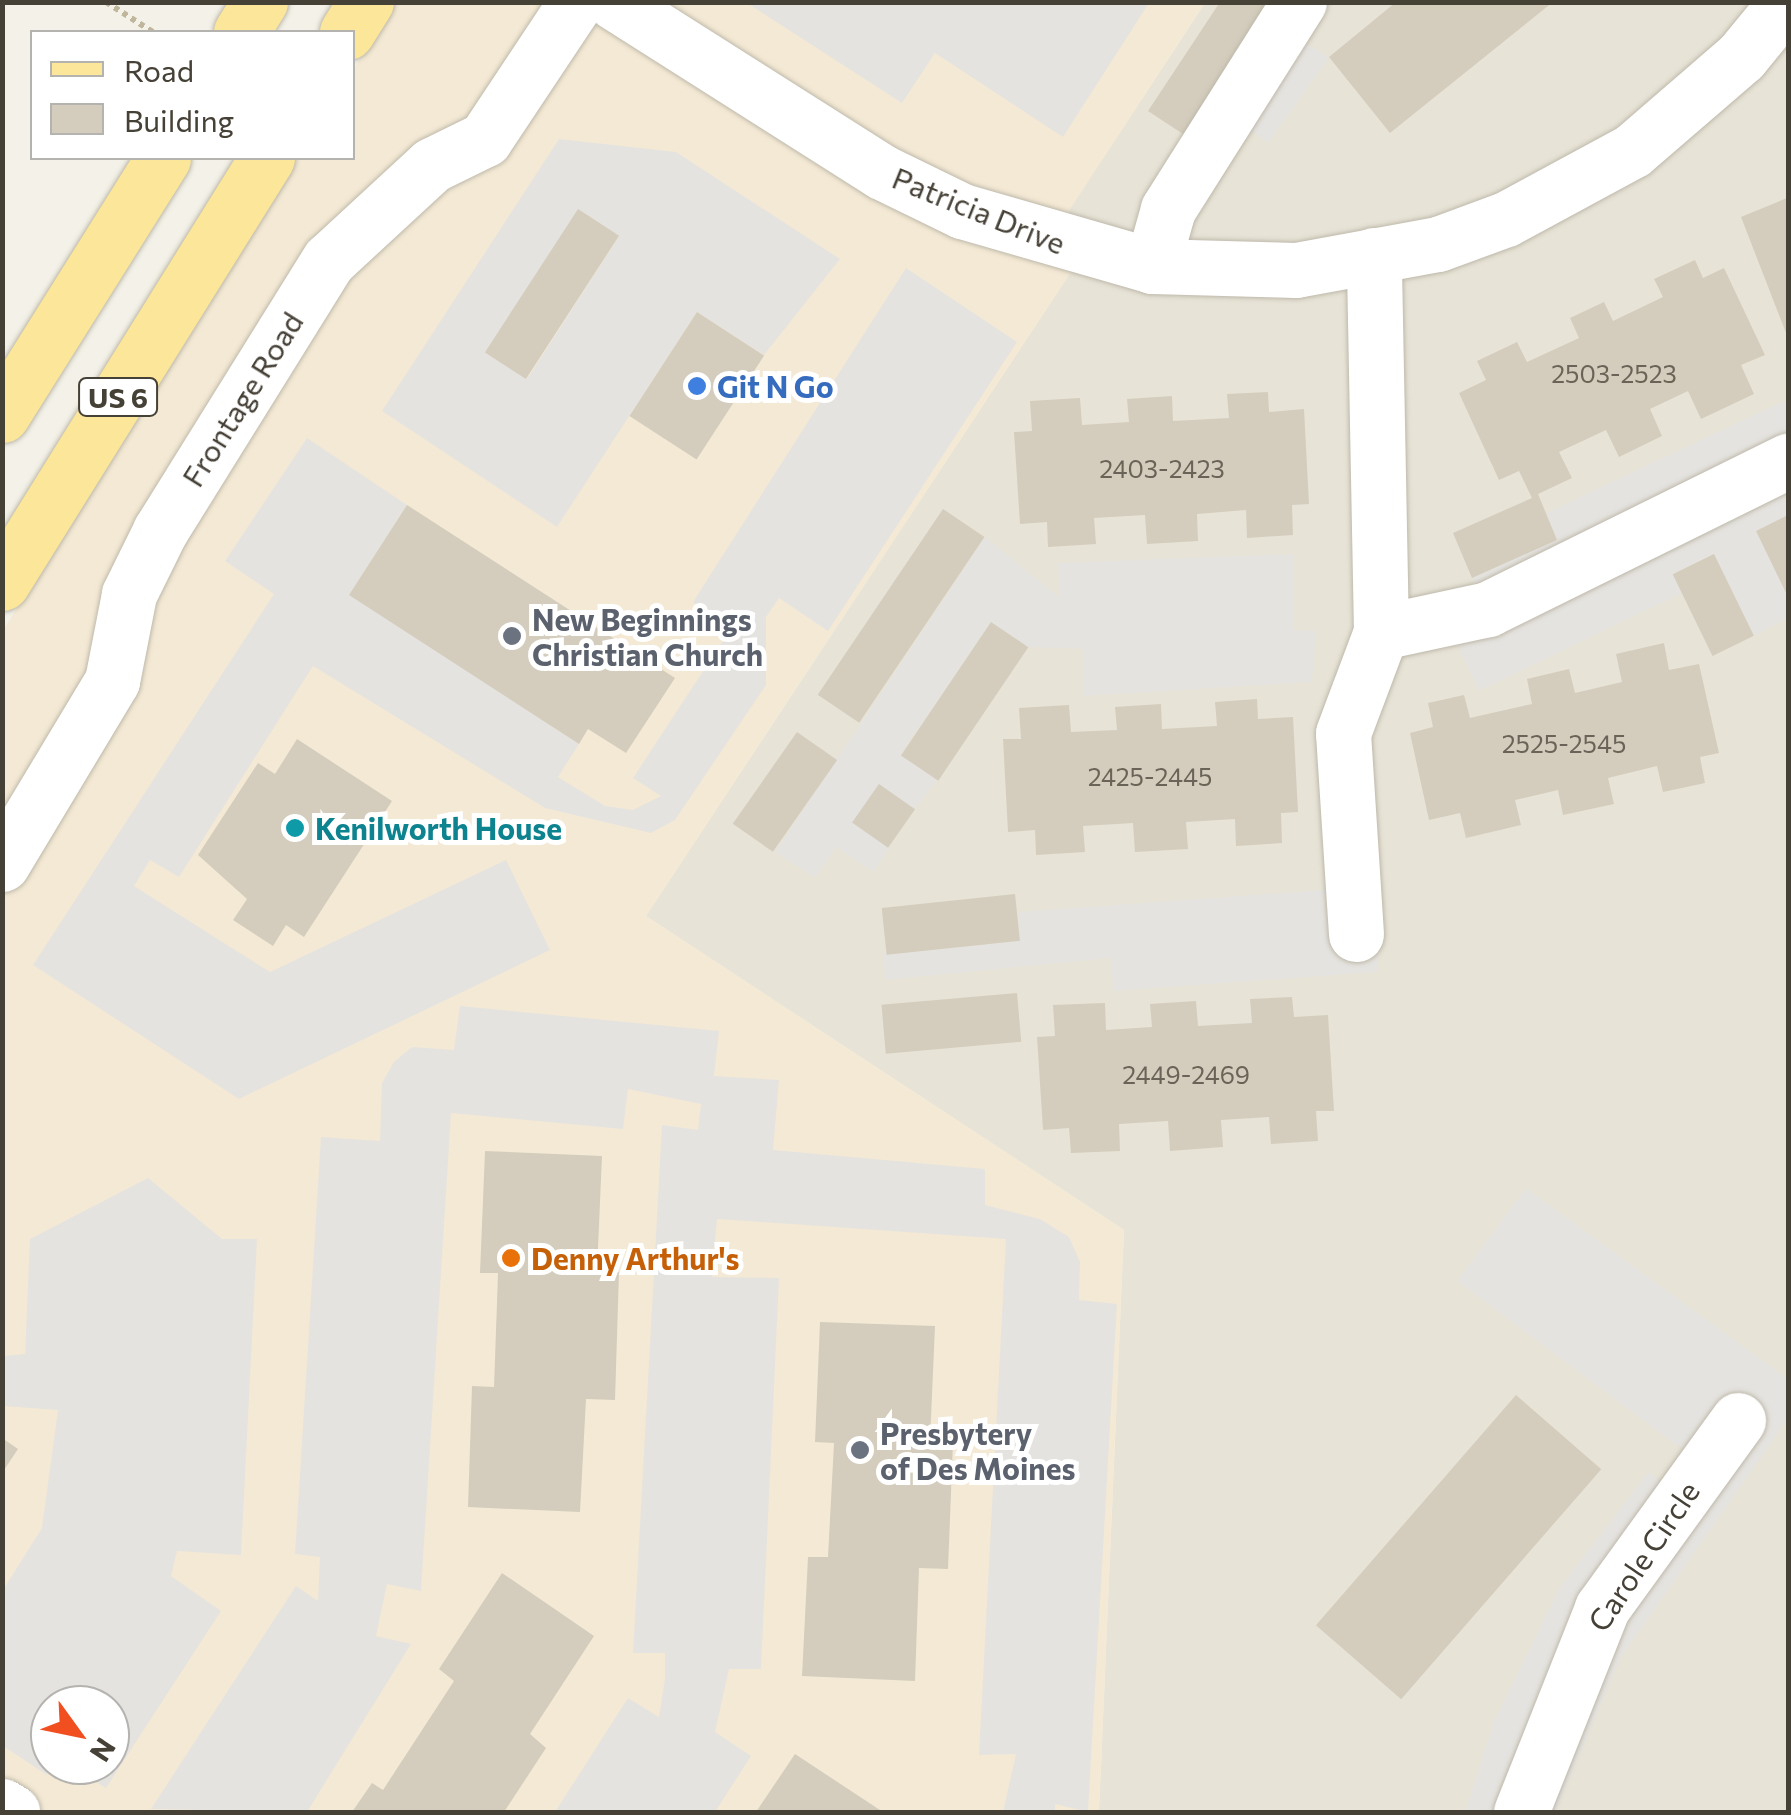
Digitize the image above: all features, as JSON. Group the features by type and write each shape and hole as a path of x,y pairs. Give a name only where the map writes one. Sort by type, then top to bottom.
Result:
{"main road":[{"path":"243,30 260,2"},
{"path":"348,30 366,2"},
{"name":"US 6","path":"2,415 162,160"},
{"name":"US 6","path":"2,584 266,160"}],"street":[{"name":"Frontage Road","path":"2,864 17,807 112,681 129,594 160,530 329,260 432,165 485,139 576,2"},
{"name":"Patricia Drive","path":"614,2 882,172 1048,242 1152,266 1296,270 1374,256 1506,219 1632,150 1742,57 1786,2"},
{"path":"1152,266 1168,209 1298,2"},
{"path":"1356,934 1344,733 1380,632 1374,256"},
{"path":"1380,632 1488,609 1788,460"},
{"name":"Carole Circle","path":"1521,1812 1602,1608 1738,1420"},
{"path":"2,1806 12,1812"}],"path":[{"path":"106,2 150,30"}],"shaded area":[{"path":"394,3 1205,3 1049,241 1085,251 646,916 1124,1230 1099,1812 3,1812 2,632 297,160 355,160 355,67"},
{"path":"747,3 1149,3 1063,137 935,53 902,103"},
{"path":"1205,3 1788,3 1788,1812 1099,1812 1124,1230 646,916 1084,252 1048,242"},
{"path":"1300,38 1329,58 1268,143 1228,114"},
{"path":"559,139 676,152 840,259 764,355 697,312 557,527 382,411","holes":["619,236 527,379 485,352"]},
{"path":"906,268 1017,342 828,631 779,598 766,617 766,685 675,820 651,833 545,808 313,666 179,877 150,860 134,886 270,972 506,860 550,950 239,1099 33,965 274,594 225,561 307,438 407,505 350,594 579,744 558,777 605,806 633,810 661,796 633,778 730,630 693,602"},
{"path":"1788,399 1788,515 1757,531 1788,597 1788,618 1754,636 1713,554 1673,574 1682,593 1479,691 1446,621 1488,609 1472,578 1557,540 1546,513"},
{"path":"985,537 1059,597 1058,563 1294,554 1293,630 1316,631 1312,682 1084,696 1083,649 1028,647 991,622 901,754 937,780 915,809 879,785 853,823 889,848 874,872 836,847 815,878 775,852"},
{"path":"1352,888 1375,932 1378,972 1113,991 1111,958 885,980 883,951 1020,941 1018,912"},
{"path":"460,1006 719,1031 714,1076 779,1080 773,1150 985,1169 985,1205 1040,1219 1069,1237 1080,1262 1079,1300 1117,1304 1088,1812 1055,1804 1055,1812 1003,1812 1016,1754 979,1755 1006,1239 717,1219 712,1277 779,1278 761,1669 729,1669 715,1732 751,1756 715,1812 555,1812 628,1698 659,1717 665,1678 665,1653 633,1653 662,1125 698,1130 701,1104 628,1089 623,1129 451,1113 421,1591 387,1584 376,1636 411,1644 307,1812 151,1809 296,1586 318,1601 320,1557 295,1554 321,1137 380,1141 382,1083 394,1062 412,1047 454,1050"},
{"path":"148,1178 222,1239 257,1239 241,1555 177,1551 171,1576 221,1611 130,1751 130,1685 30,1685 30,1764 3,1746 3,1590 42,1528 58,1410 3,1406 3,1356 25,1354 30,1239"},
{"path":"1526,1188 1788,1379 1788,1419 1620,1659 1556,1812 1465,1812 1494,1722 1559,1589 1648,1472 1674,1490 1695,1459 1457,1281"}],"building":[{"path":"1220,2 1271,2 1183,134 1148,111"},
{"path":"1396,2 1553,2 1390,133 1329,57"},
{"path":"1787,198 1788,202 1788,338 1741,217"},
{"path":"578,209 619,236 526,379 485,352"},
{"path":"1695,260 1703,278 1724,268 1765,355 1741,365 1754,394 1701,419 1688,391 1650,409 1662,436 1619,457 1606,430 1559,452 1572,478 1538,494 1557,540 1472,578 1453,533 1532,498 1519,471 1499,480 1459,393 1486,380 1477,361 1517,342 1527,362 1579,338 1570,318 1604,302 1613,321 1663,297 1654,279"},
{"name":"Git N Go","path":"697,312 764,356 697,460 629,416"},
{"path":"1268,392 1269,412 1304,409 1309,504 1292,505 1293,535 1247,538 1246,510 1197,514 1198,541 1147,544 1145,515 1094,518 1096,544 1048,547 1047,522 1020,524 1014,432 1032,431 1030,401 1080,398 1082,425 1129,422 1127,399 1172,396 1173,421 1229,418 1227,394"},
{"name":"New Beginnings Christian Church","path":"407,505 675,678 626,753 588,729 579,744 349,595"},
{"path":"943,509 984,537 859,723 818,695"},
{"path":"1788,515 1788,597 1756,531"},
{"path":"1714,554 1754,636 1713,656 1673,574"},
{"path":"991,622 1028,647 938,781 901,755"},
{"path":"1664,643 1669,670 1699,664 1719,753 1700,757 1705,783 1663,792 1657,766 1608,778 1614,804 1563,815 1558,790 1515,800 1521,825 1466,838 1460,813 1429,820 1410,733 1433,727 1428,703 1464,695 1470,718 1532,704 1527,679 1569,669 1575,693 1622,682 1616,654"},
{"path":"1257,699 1258,719 1293,717 1298,812 1281,813 1282,843 1236,846 1235,819 1186,822 1188,849 1135,852 1133,823 1083,826 1085,852 1036,855 1035,830 1008,832 1003,739 1021,739 1019,708 1069,705 1071,732 1117,730 1115,707 1161,704 1162,729 1217,726 1215,702"},
{"path":"797,732 837,760 773,852 733,824"},
{"name":"Kenilworth House","path":"297,739 392,801 304,937 286,925 273,946 233,920 247,899 198,855 258,763 275,774"},
{"path":"879,784 915,809 888,848 852,823"},
{"path":"1015,894 1020,941 887,955 882,908"},
{"path":"1017,993 1021,1042 886,1054 882,1005"},
{"path":"1292,997 1294,1017 1328,1015 1334,1111 1316,1111 1318,1141 1271,1144 1269,1117 1221,1120 1223,1147 1170,1151 1168,1121 1119,1124 1120,1151 1071,1153 1069,1128 1043,1130 1037,1037 1055,1036 1053,1005 1105,1003 1106,1030 1152,1027 1150,1004 1196,1001 1198,1026 1252,1023 1250,999"},
{"path":"485,1151 602,1156 597,1271 619,1272 615,1400 586,1399 580,1512 468,1507 472,1386 494,1387 498,1273 480,1273"},
{"path":"820,1322 935,1326 930,1441 953,1442 948,1569 919,1568 915,1681 802,1676 808,1557 828,1557 834,1443 815,1442"},
{"path":"1516,1395 1601,1469 1401,1699 1316,1625"},
{"path":"2,1438 18,1449 2,1473"},
{"path":"502,1573 594,1636 530,1734 546,1748 504,1812 352,1812 372,1783 383,1790 454,1681 439,1669"},
{"path":"795,1754 883,1812 756,1812"}],"place":[{"name":"Git N Go","path":"697,386"},
{"name":"New Beginnings Christian Church","path":"512,636"},
{"name":"Kenilworth House","path":"295,828"},
{"name":"Denny Arthur's","path":"511,1258"},
{"name":"Presbytery of Des Moines","path":"860,1450"}]}
